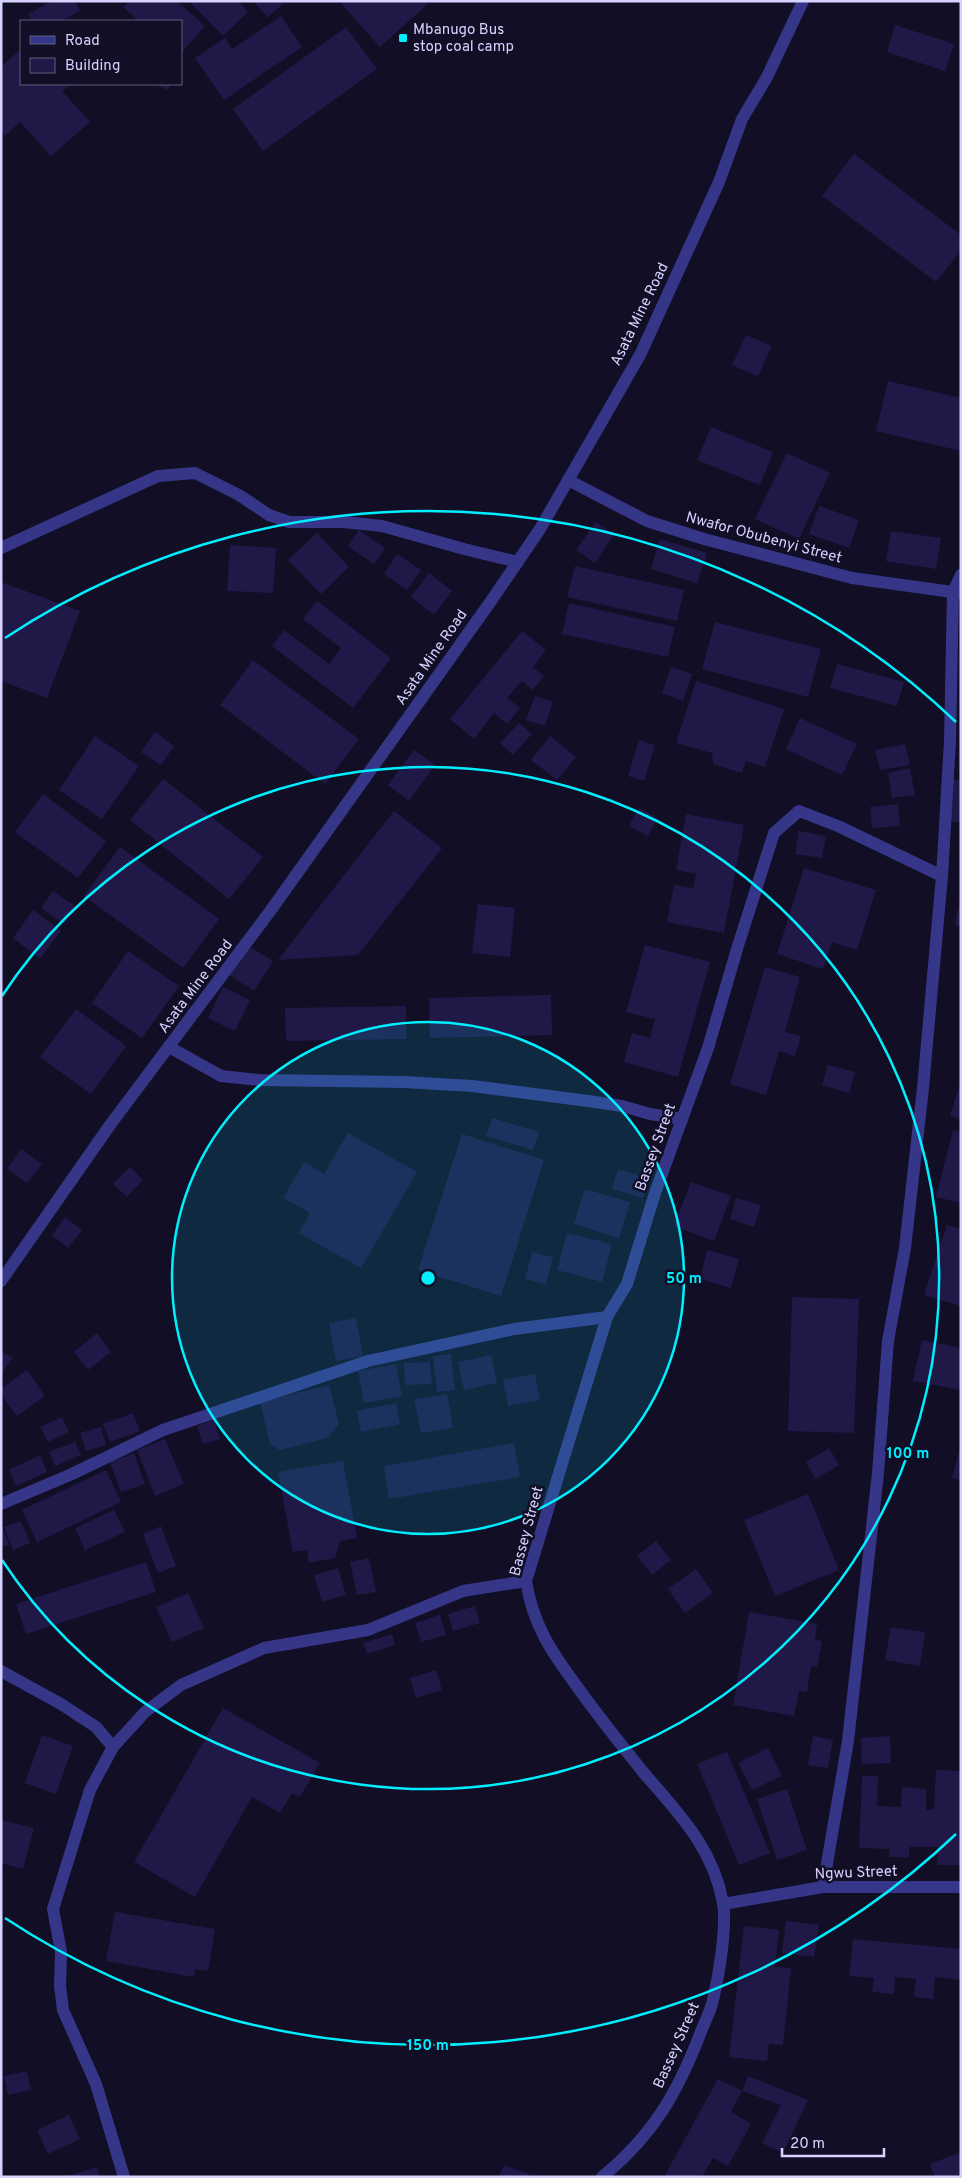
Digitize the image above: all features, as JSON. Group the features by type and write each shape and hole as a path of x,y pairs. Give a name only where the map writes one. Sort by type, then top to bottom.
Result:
{"street":[{"name":"Asata Mine Road","path":"1,1282 70,1180 271,910 486,609 540,528 640,355 715,190 742,120 767,77 803,1"},
{"path":"1,548 158,476 195,474 239,495 269,515 289,522 343,522 382,526 518,562"},
{"name":"Nwafor Obubenyi Street","path":"568,480 647,521 704,539 852,578 957,593"},
{"path":"823,1887 848,1741 878,1473 888,1341 905,1248 922,1098 942,876 957,593 961,575"},
{"name":"Bassey Street","path":"602,2177 625,2158 659,2118 690,2060 713,2001 723,1942 723,1904 712,1866 699,1839 602,1723 555,1656 536,1621 530,1605 526,1580 607,1318 627,1284 655,1193 708,1048 774,833 799,811 838,826 942,876"},
{"path":"169,1047 221,1076 259,1080 404,1082 472,1086 588,1101 682,1119"},
{"path":"1,1504 72,1474 162,1430 368,1361 514,1329 607,1318"},
{"path":"124,2177 96,2084 63,2010 60,1986 61,1952 53,1909 90,1790 113,1748 146,1712 181,1685 264,1648 368,1630 463,1591 526,1580"},
{"path":"1,1671 61,1704 96,1727 113,1748"},
{"name":"Ngwu Street","path":"723,1904 823,1887 961,1887"}],"building":[{"path":"52,1 75,1 80,11 63,20 31,20 28,14"},
{"path":"129,1 177,1 205,26 182,52 182,20 138,20 123,7"},
{"path":"189,1 238,1 248,12 223,36"},
{"path":"253,1 286,1 268,17"},
{"path":"339,1 431,1 380,47"},
{"path":"281,16 302,47 224,100 195,58 225,38 232,49"},
{"path":"895,25 954,44 945,71 887,52"},
{"path":"346,27 377,69 263,151 233,109"},
{"path":"20,50 20,85 69,85 62,91 90,122 51,156 20,122 5,136 1,131 1,67"},
{"path":"156,85 170,85 168,90"},
{"path":"854,154 961,235 961,250 936,282 822,196"},
{"path":"746,335 772,346 758,376 732,365"},
{"path":"888,381 961,398 961,451 876,431"},
{"path":"711,427 773,452 760,485 697,460"},
{"path":"787,453 830,473 799,539 755,519"},
{"path":"819,506 859,520 849,548 809,534"},
{"path":"596,522 614,534 595,563 576,550"},
{"path":"359,530 385,548 374,564 348,546"},
{"path":"891,531 941,538 936,569 886,561"},
{"path":"317,533 349,567 321,594 288,560"},
{"path":"660,539 707,553 697,583 651,569"},
{"path":"230,545 276,548 273,593 227,591"},
{"path":"397,554 421,570 407,590 384,574"},
{"path":"575,566 684,590 677,621 567,597"},
{"path":"429,573 452,591 434,615 411,597"},
{"path":"1,582 80,611 47,698 1,681"},
{"path":"317,601 391,658 353,708 272,646 284,630 329,664 341,648 303,619"},
{"path":"569,603 675,627 668,657 562,634"},
{"path":"715,622 821,649 808,697 702,669"},
{"path":"522,631 546,650 533,667 544,676 533,690 522,681 507,698 520,708 507,724 494,713 474,739 450,719"},
{"path":"253,660 359,739 325,784 220,705"},
{"path":"837,664 904,682 897,706 830,688"},
{"path":"671,667 692,674 683,701 662,693"},
{"path":"696,681 784,709 765,767 746,761 742,773 713,764 712,753 676,743"},
{"path":"535,696 553,702 545,726 526,720"},
{"path":"800,718 857,744 842,775 786,749"},
{"path":"519,723 532,734 513,755 500,743"},
{"path":"155,732 174,746 161,765 141,752"},
{"path":"95,736 139,766 102,819 59,790"},
{"path":"550,736 576,757 557,780 531,760"},
{"path":"639,740 655,745 644,781 628,776"},
{"path":"905,744 910,765 880,770 875,750"},
{"path":"414,750 435,765 409,801 388,785"},
{"path":"910,768 915,795 892,798 888,773"},
{"path":"163,779 263,857 229,899 130,820"},
{"path":"952,780 961,780 961,822 950,822"},
{"path":"43,794 106,841 78,878 15,832"},
{"path":"898,804 900,826 872,828 870,807"},
{"path":"639,808 658,818 648,836 629,826"},
{"path":"394,811 442,848 358,955 278,960"},
{"path":"686,814 744,825 724,933 667,922 674,885 693,888 696,874 676,870"},
{"path":"799,831 826,836 822,858 795,854"},
{"path":"120,847 219,919 183,968 84,896"},
{"path":"804,868 876,890 857,950 832,942 823,969 777,954"},
{"path":"53,891 76,907 64,924 41,908"},
{"path":"961,899 961,926 955,925"},
{"path":"478,904 515,908 510,957 472,953"},
{"path":"33,910 61,931 40,959 13,938"},
{"path":"645,945 710,962 678,1077 624,1062 632,1033 650,1038 655,1019 626,1012"},
{"path":"248,946 273,961 254,991 229,975"},
{"path":"128,951 179,986 142,1038 92,1003"},
{"path":"765,967 800,977 785,1032 801,1036 795,1056 779,1051 766,1095 730,1084"},
{"path":"223,987 250,1000 235,1031 208,1018"},
{"path":"551,995 552,1035 430,1038 429,998"},
{"path":"406,1006 406,1039 286,1041 285,1008"},
{"path":"76,1009 126,1046 91,1094 40,1057"},
{"path":"828,1065 855,1072 849,1093 822,1085"},
{"path":"961,1080 961,1119 950,1116"},
{"path":"492,1118 539,1132 533,1150 486,1136"},
{"path":"953,1130 961,1132 961,1203 936,1197"},
{"path":"348,1133 417,1172 361,1268 299,1233 310,1213 283,1198 304,1162 324,1174"},
{"path":"462,1134 544,1160 501,1296 418,1270"},
{"path":"21,1149 42,1164 27,1183 7,1169"},
{"path":"130,1167 143,1180 127,1197 113,1184"},
{"path":"618,1169 649,1179 643,1198 612,1189"},
{"path":"691,1182 731,1196 714,1241 674,1226"},
{"path":"585,1189 630,1202 619,1238 574,1224"},
{"path":"736,1198 761,1205 754,1227 730,1219"},
{"path":"65,1217 82,1230 68,1248 52,1235"},
{"path":"947,1225 961,1229 961,1306 924,1295"},
{"path":"567,1233 612,1244 602,1282 557,1270"},
{"path":"707,1250 739,1259 731,1288 700,1279"},
{"path":"532,1252 553,1257 546,1284 525,1279"},
{"path":"792,1297 859,1299 854,1433 788,1431"},
{"path":"356,1318 363,1356 336,1361 329,1323"},
{"path":"97,1333 111,1352 88,1370 74,1352"},
{"path":"922,1340 961,1348 961,1390 913,1381"},
{"path":"1,1351 13,1358 1,1374"},
{"path":"451,1354 455,1390 437,1392 433,1356"},
{"path":"491,1355 497,1383 464,1390 458,1362"},
{"path":"430,1362 432,1384 405,1385 404,1363"},
{"path":"396,1364 402,1396 364,1403 358,1371"},
{"path":"27,1370 45,1396 17,1416 1,1395 1,1389"},
{"path":"535,1374 540,1400 508,1406 503,1380"},
{"path":"329,1385 339,1424 327,1438 280,1450 270,1444 260,1402"},
{"path":"447,1394 453,1428 421,1433 414,1399"},
{"path":"396,1403 400,1424 361,1432 357,1411"},
{"path":"133,1413 140,1431 110,1442 103,1424"},
{"path":"62,1417 69,1432 48,1442 40,1427"},
{"path":"214,1420 220,1439 203,1444 197,1426"},
{"path":"101,1427 106,1445 86,1451 80,1433"},
{"path":"165,1439 184,1484 155,1496 137,1450"},
{"path":"75,1442 81,1455 55,1466 49,1452"},
{"path":"514,1443 520,1477 389,1499 384,1466"},
{"path":"961,1445 961,1480 952,1478"},
{"path":"829,1448 839,1465 816,1479 806,1462"},
{"path":"134,1453 145,1484 121,1492 110,1462"},
{"path":"40,1455 47,1472 16,1486 9,1470"},
{"path":"343,1461 357,1538 340,1541 335,1558 309,1563 307,1550 293,1552 278,1472"},
{"path":"106,1470 121,1502 37,1542 22,1510"},
{"path":"808,1494 839,1570 775,1596 744,1520"},
{"path":"114,1510 125,1532 85,1550 75,1528"},
{"path":"21,1521 30,1543 13,1550 4,1527"},
{"path":"1,1523 9,1545 1,1547"},
{"path":"161,1526 176,1566 158,1573 143,1534"},
{"path":"656,1541 671,1560 652,1575 637,1556"},
{"path":"369,1558 376,1592 357,1595 350,1562"},
{"path":"146,1562 156,1592 26,1634 16,1604"},
{"path":"338,1568 346,1595 322,1602 314,1575"},
{"path":"696,1569 713,1593 685,1613 668,1589"},
{"path":"188,1593 204,1628 172,1642 156,1607"},
{"path":"475,1606 480,1623 453,1631 448,1614"},
{"path":"749,1612 817,1624 815,1640 822,1641 817,1667 811,1666 807,1692 799,1691 794,1716 733,1705"},
{"path":"440,1615 446,1635 421,1642 415,1623"},
{"path":"891,1627 925,1632 920,1666 885,1660"},
{"path":"392,1634 395,1645 367,1654 363,1643"},
{"path":"436,1670 442,1690 416,1698 410,1678"},
{"path":"223,1708 320,1763 300,1797 292,1793 280,1813 252,1797 195,1897 134,1862"},
{"path":"42,1735 73,1746 56,1794 25,1783"},
{"path":"813,1736 833,1740 828,1768 808,1765"},
{"path":"890,1736 891,1763 862,1764 861,1738"},
{"path":"768,1748 782,1776 752,1790 738,1763"},
{"path":"727,1752 770,1853 739,1865 697,1764"},
{"path":"936,1770 961,1771 961,1865 937,1865 938,1847 909,1847 909,1857 889,1857 890,1849 859,1848 862,1776 878,1776 877,1806 901,1807 902,1787 926,1789 926,1810 934,1809"},
{"path":"787,1789 807,1850 777,1860 757,1799"},
{"path":"1,1820 34,1828 23,1869 1,1863"},
{"path":"115,1912 215,1929 208,1971 195,1969 194,1977 106,1961"},
{"path":"786,1921 819,1925 814,1957 782,1953"},
{"path":"744,1926 779,1930 775,1967 791,1968 783,2045 769,2044 767,2061 729,2057"},
{"path":"853,1939 961,1949 961,1980 935,1977 933,1999 914,1997 916,1979 895,1977 894,1994 872,1992 874,1978 849,1976"},
{"path":"27,2071 31,2090 8,2095 4,2076"},
{"path":"748,2076 808,2100 783,2153 762,2143 781,2105 742,2091"},
{"path":"718,2079 742,2091 731,2112 751,2124 728,2166 713,2158 702,2177 664,2177"},
{"path":"69,2115 80,2139 48,2154 37,2130"},
{"path":"961,2152 961,2177 935,2177 930,2164"},
{"path":"504,2165 529,2174 528,2177 499,2177"},
{"path":"97,2167 100,2177 67,2177 67,2176"}],"place":[{"name":"Mbanugo Bus stop coal camp","path":"403,38"}]}
